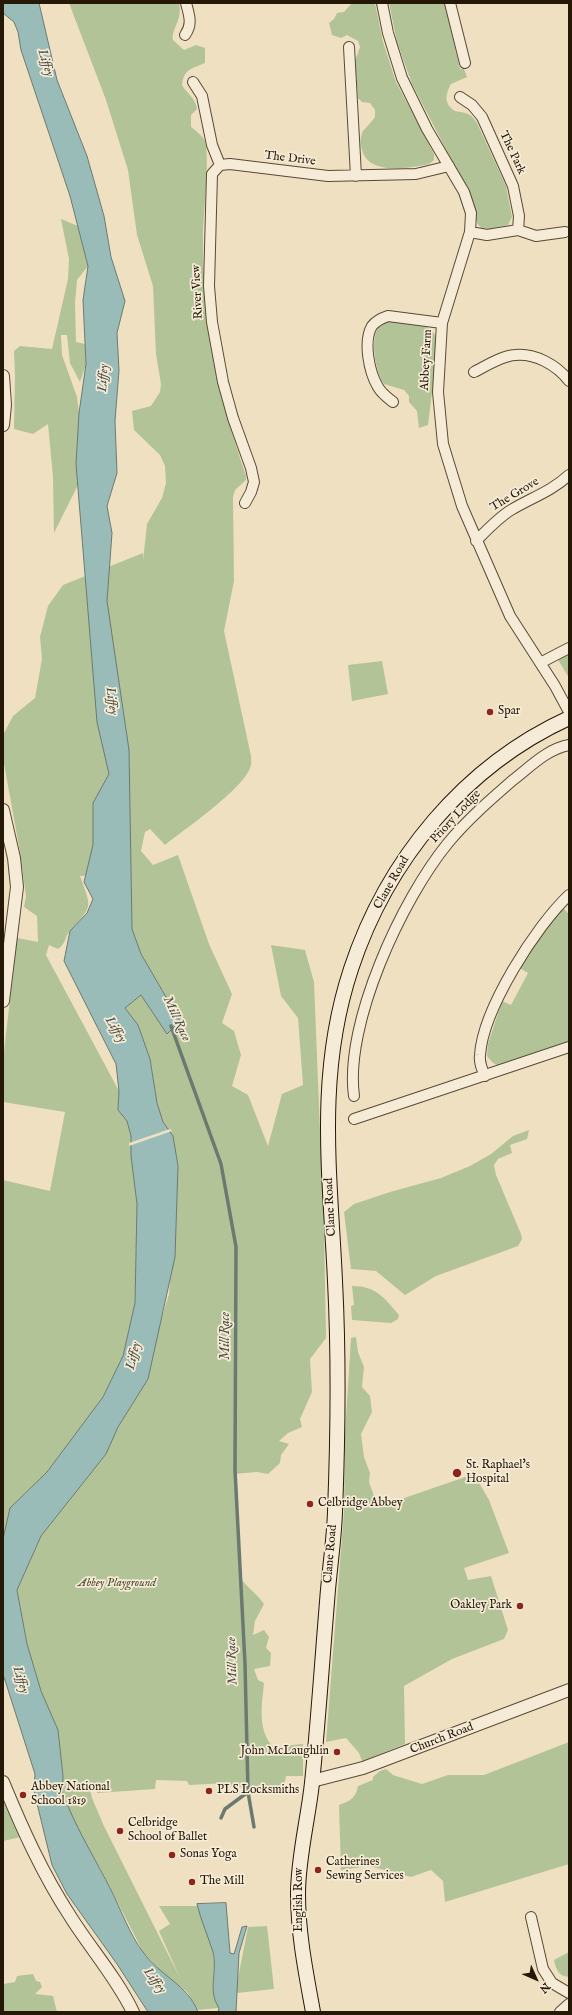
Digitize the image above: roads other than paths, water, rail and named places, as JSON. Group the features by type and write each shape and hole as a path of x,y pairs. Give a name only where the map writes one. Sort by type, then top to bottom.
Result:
{"main road":[{"name":"Clane Road","path":"312,1785 335,1513 337,1321 328,1135 328,1089 330,1059 338,1013 351,970 364,936 397,871 423,832 453,798 490,766 538,733 569,718"},
{"name":"English Row","path":"312,1785 298,1880 298,1898 299,1928 313,2012"}],"street":[{"path":"185,35 190,28 190,18 186,3"},
{"name":"Abbey Farm","path":"382,3 388,33 402,78 428,129 464,192 470,214 470,232 442,323 438,392 444,444 462,506 510,616 555,686 569,712"},
{"path":"450,3 465,63"},
{"path":"349,47 356,176"},
{"path":"193,82 202,96 212,145 220,165"},
{"name":"The Park","path":"460,97 472,105 482,117 513,186 519,216 518,230"},
{"name":"The Drive","path":"220,165 230,164 328,176 416,174 449,166"},
{"name":"River View","path":"220,165 212,174 210,179 208,286 212,322 224,382 233,418 251,468 254,482 245,503"},
{"path":"470,232 487,235 518,230 536,236 565,232"},
{"path":"393,402 382,394 372,371 369,334 373,325 379,319 388,316 442,323"},
{"path":"474,372 514,355 532,356 549,363 569,381"},
{"path":"3,376 5,405 3,425"},
{"name":"The Grove","path":"476,541 489,527 511,510 558,485 569,474"},
{"path":"540,663 569,648"},
{"name":"Priory Lodge","path":"354,1096 352,1072 360,1022 395,927 414,894 449,842 490,799 548,754 560,747 569,745"},
{"path":"3,810 14,858 17,887 3,1001"},
{"path":"485,1076 480,1064 480,1055 493,1009 525,950 546,920 569,895"},
{"path":"354,1119 569,1047"},
{"name":"Church Road","path":"312,1785 376,1763 569,1690"},
{"path":"3,1782 32,1850 67,1911 118,1984 133,2012"},
{"path":"531,1916 543,1969 552,1983 569,1993"},
{"path":"560,2012 569,2004"}],"water":[{"name":"Liffey","path":"3,3 39,3 57,80 87,156 104,216 111,257 125,301 117,333 119,370 115,421 117,473 107,506 112,533 107,601 129,750 132,929 141,954 180,1021 167,1034 141,995 125,1008 138,1025 150,1059 157,1103 163,1122 173,1136 178,1166 175,1257 148,1379 118,1427 106,1454 41,1536 17,1590 27,1644 41,1691 58,1730 63,1776 62,1795 65,1804 68,1806 138,1945 157,1967 187,1994 198,2012 148,2012 117,1964 67,1894 52,1865 34,1791 35,1774 3,1674 3,1539 10,1508 47,1472 103,1397 123,1356 135,1303 137,1204 131,1156 131,1136 127,1121 118,1110 119,1091 116,1064 64,961 70,931 87,913 93,899 84,882 93,845 93,803 109,774 97,722 76,464 79,413 86,364 83,300 88,266 70,196 21,50 18,32 14,22 3,13"},
{"path":"226,1903 230,1953 234,1954 242,1927 247,1926 239,1953 236,2012 218,2012 219,2008 213,1988 213,1952 197,1904"}],"waterway":[{"name":"Mill Race","path":"171,1026 221,1164 236,1247 235,1470 245,1664 248,1792 254,1827"},
{"name":"Mill Race","path":"221,1818 225,1809 248,1792"}],"place":[{"name":"Spar","path":"490,712"},
{"name":"St. Raphael's Hospital","path":"457,1473"},
{"name":"Celbridge Abbey","path":"310,1504"},
{"name":"Oakley Park","path":"520,1606"},
{"name":"John McLaughlin","path":"337,1752"},
{"name":"PLS Locksmiths","path":"209,1791"},
{"name":"Abbey National School 1819","path":"23,1795"},
{"name":"Celbridge School of Ballet","path":"120,1831"},
{"name":"Sonas Yoga","path":"172,1855"},
{"name":"Catherines Sewing Services","path":"318,1870"},
{"name":"The Mill","path":"192,1882"}],"park label":[{"name":"Abbey Playground","path":"117,1584"}]}
